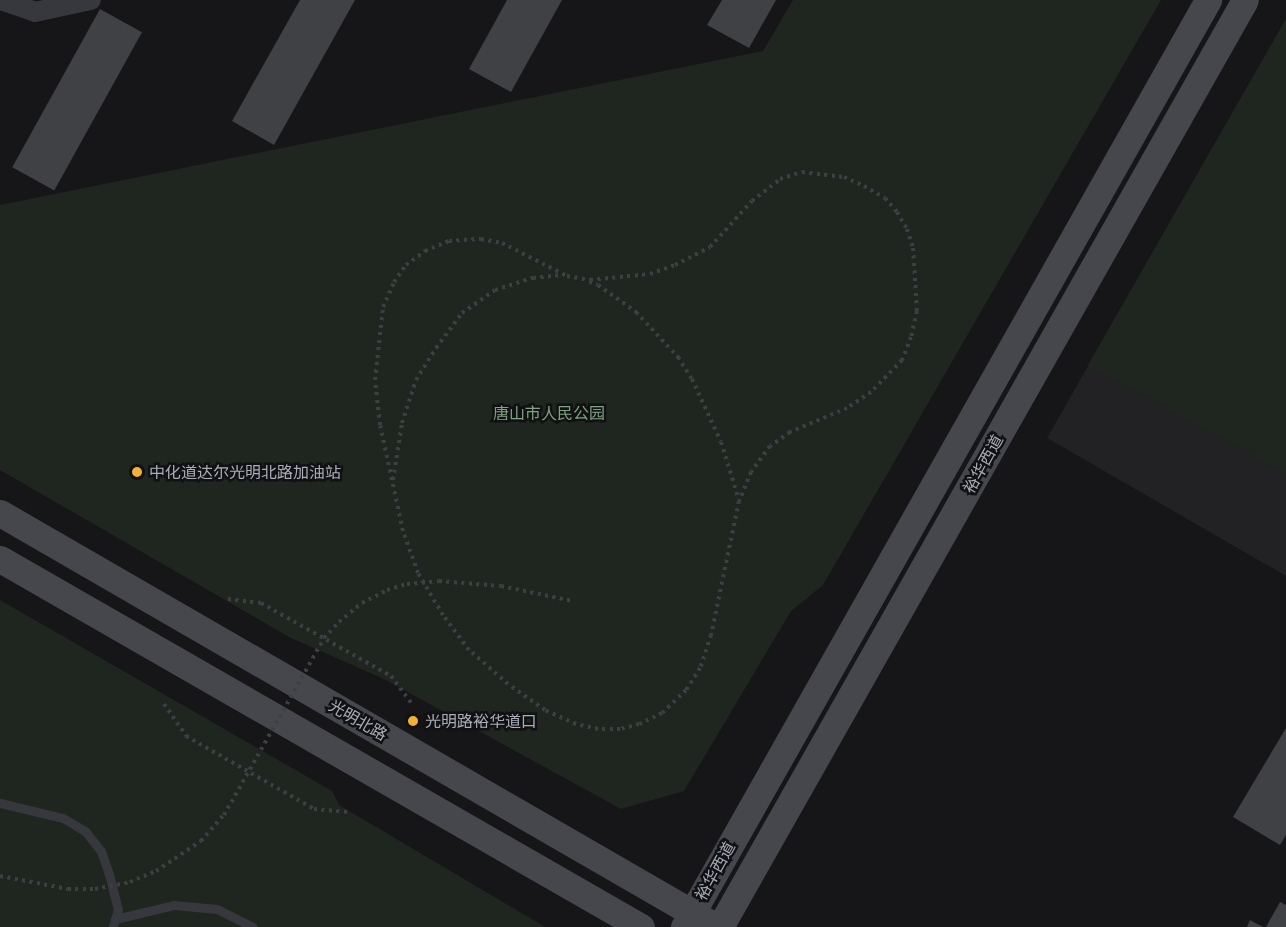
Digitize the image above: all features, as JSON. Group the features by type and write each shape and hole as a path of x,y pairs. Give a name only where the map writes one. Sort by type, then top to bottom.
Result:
{"main road":[{"name":"裕华西道","path":"688,920 1208,0"},
{"name":"裕华西道","path":"718,927 1245,0"},
{"name":"光明北路","path":"0,513 688,920 718,927"},
{"path":"0,559 641,927"}],"street":[{"path":"1,0 35,12 91,0"}],"lane":[{"path":"0,803 63,818 86,832 101,851 109,874 118,909 114,923"},
{"path":"114,923 174,905 217,909 253,927"}],"path":[{"path":"802,172 844,177 885,198 897,212 907,230 913,248 917,311 911,337 902,360 871,392 847,408 790,432 770,446 751,472 739,501 711,635 700,668 686,690 662,713 639,724 620,729 597,729 576,724 545,710 508,684 469,650 443,615 418,573 403,531 393,483 380,425 375,380 377,342 383,308 394,282 406,265 425,251 449,241 481,239 502,243 567,276 598,280 650,274 675,266 710,247 752,201 780,180 802,172"},
{"path":"393,483 402,423 416,380 462,313 495,290 533,278 569,275 598,285 636,312 678,357 692,379 721,442 739,501"},
{"path":"0,876 68,889 95,890 130,882 156,871 201,841 224,815 324,638 362,603 387,590 407,584 439,581 501,586 572,601"},
{"path":"228,599 261,603 391,676 412,704"},
{"path":"164,704 186,736 248,772 314,809 351,812"}],"shaded area":[{"path":"1286,19 1286,576 1047,438"}],"green space":[{"name":"唐山市人民公园","path":"793,0 1161,0 823,585 791,611 684,791 621,809 384,679 291,638 0,470 0,205 763,51"},
{"path":"1286,19 1286,474 1088,365"},
{"path":"0,600 332,791 339,805 545,927 0,927"}],"building":[{"path":"300,0 355,0 274,145 232,121"},
{"path":"507,0 562,0 511,92 469,69"},
{"path":"722,0 776,0 749,48 707,25"},
{"path":"100,9 142,32 54,191 12,167"},
{"path":"1286,728 1286,835 1280,845 1233,817"},
{"path":"1280,902 1286,905 1286,927 1266,927"},
{"path":"1250,920 1263,927 1247,927"}],"place":[{"name":"中化道达尔光明北路加油站","path":"137,472"},
{"name":"光明路裕华道口","path":"413,721"}]}
